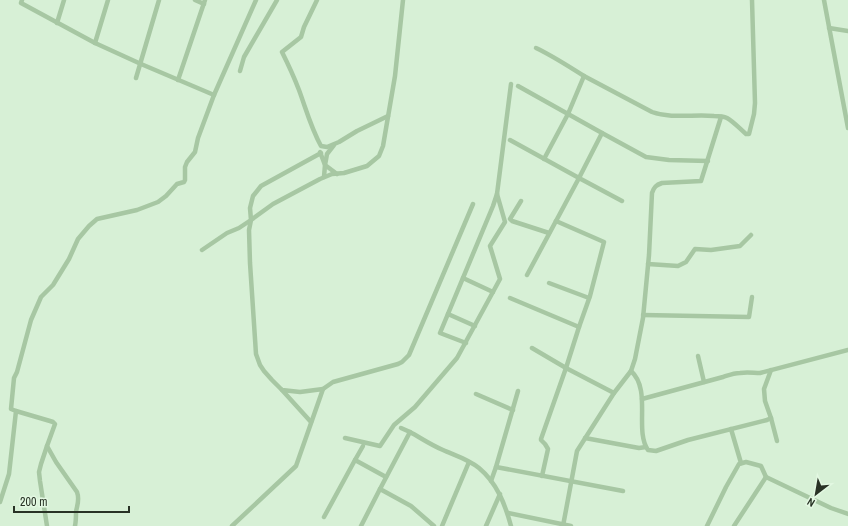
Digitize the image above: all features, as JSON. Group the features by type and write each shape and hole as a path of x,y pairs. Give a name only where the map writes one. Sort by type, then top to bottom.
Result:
{"street":[{"path":"22,0 21,3 95,43 140,64 214,95"},
{"path":"57,23 64,0"},
{"path":"95,43 108,0"},
{"path":"136,78 159,0"},
{"path":"178,80 205,2 195,0"},
{"path":"47,526 40,482 40,472 41,464 55,426 53,422 11,409 14,378 31,320 41,297 53,285 69,259 78,239 89,226 97,219 137,210 158,202 177,184 186,180 186,162 195,152 198,138 214,95 256,0"},
{"path":"240,71 244,57 277,0"},
{"path":"317,0 304,27 301,38 282,52 289,65 313,131 319,143 325,165 337,174"},
{"path":"202,250 227,233 239,228 273,204 324,177 367,166 379,156 383,146 395,76 403,0"},
{"path":"536,48 552,55 584,76 652,112 660,115 722,116 727,118 746,134 749,134 755,103 752,0"},
{"path":"824,0 848,128"},
{"path":"829,28 848,31"},
{"path":"544,159 568,114 584,76"},
{"path":"466,343 440,332 497,194 511,84"},
{"path":"518,86 646,157 669,160 708,161"},
{"path":"319,143 321,146 327,147 335,144 388,116"},
{"path":"564,525 576,455 579,447 614,393 631,371 635,359 643,315 648,264 652,193 654,187 657,184 662,183 701,181 722,116"},
{"path":"527,274 602,133"},
{"path":"510,140 622,201"},
{"path":"324,177 327,154 335,144"},
{"path":"311,422 264,371 256,354 249,230 251,220 250,208 253,196 261,186 321,153"},
{"path":"345,438 380,446 394,425 415,407 457,358 500,279 490,246 505,222 497,194"},
{"path":"521,201 510,218 512,221 549,233"},
{"path":"282,390 300,392 323,389 333,382 402,362 409,355 473,204"},
{"path":"542,476 548,449 541,438 589,298 604,242 556,221"},
{"path":"648,264 678,266 686,262 695,249 711,250 740,246 751,235"},
{"path":"463,278 493,292"},
{"path":"548,283 589,298"},
{"path":"643,315 749,317 752,297"},
{"path":"510,298 579,327"},
{"path":"448,314 475,326"},
{"path":"532,348 614,393"},
{"path":"642,399 732,374 742,372 760,373 848,350"},
{"path":"698,356 704,382"},
{"path":"771,370 764,389 764,394 777,441"},
{"path":"631,371 635,374 642,399 644,442 648,450 656,451 688,440 771,418"},
{"path":"232,526 296,466 323,389"},
{"path":"491,481 518,391"},
{"path":"476,394 513,410"},
{"path":"0,502 9,474 16,411"},
{"path":"401,428 478,467 491,481 500,494 512,526"},
{"path":"731,429 741,464"},
{"path":"361,526 410,432"},
{"path":"585,438 639,448 646,447"},
{"path":"47,446 56,462 79,495 75,526"},
{"path":"324,517 363,446"},
{"path":"355,460 386,476"},
{"path":"442,526 469,462"},
{"path":"707,526 739,464 746,462 761,466 766,477 831,508 848,514"},
{"path":"496,467 623,491"},
{"path":"734,526 766,477"},
{"path":"380,489 411,506 434,526"},
{"path":"486,526 500,494"},
{"path":"508,513 571,526"}]}
